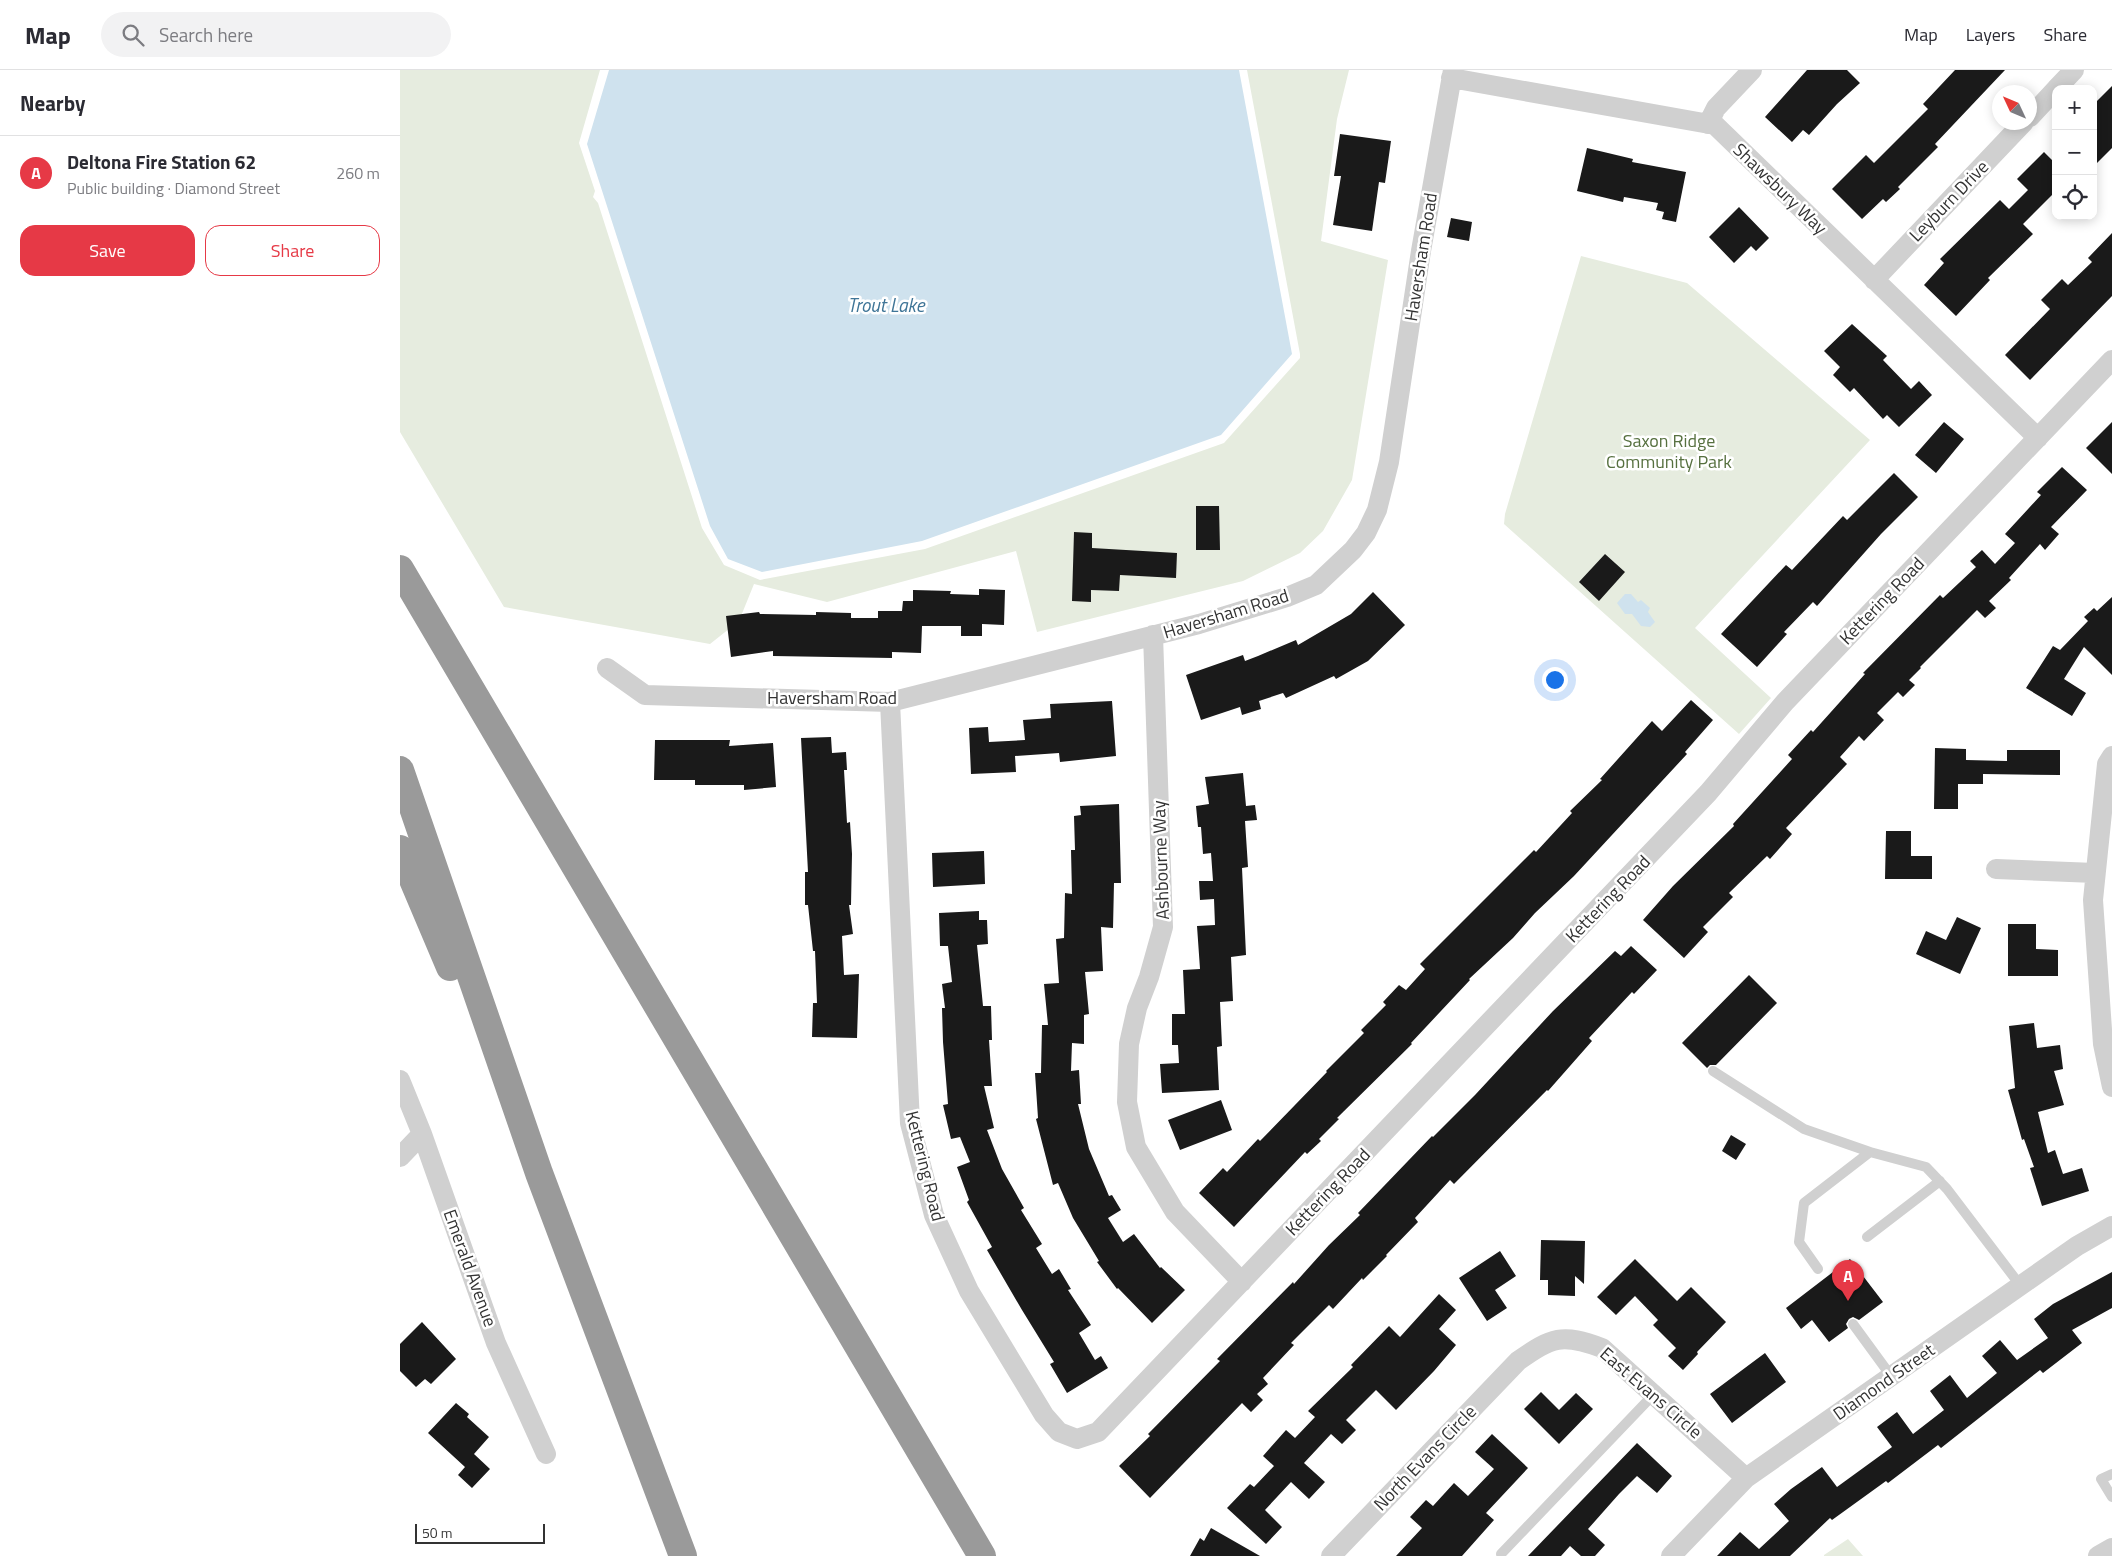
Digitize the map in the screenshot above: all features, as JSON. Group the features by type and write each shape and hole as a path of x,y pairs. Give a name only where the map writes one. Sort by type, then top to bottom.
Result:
{"highway":[{"path":"400,569 982,1556"},
{"path":"400,770 538,1174 683,1556"},
{"path":"400,849 538,1174"}],"street":[{"path":"1708,124 1716,108 1752,70"},
{"path":"2060,85 2074,70"},
{"name":"Shawsbury Way","path":"1452,74 1714,125 2038,438"},
{"name":"Haversham Road","path":"607,668 646,695 890,702 1199,624 1287,597 1316,585 1353,550 1366,533 1378,510 1389,462 1421,250 1452,74"},
{"path":"2037,109 2052,93"},
{"name":"Leyburn Drive","path":"1874,280 2016,130"},
{"name":"Kettering Road","path":"890,702 910,1123 934,1215 969,1291 1044,1415 1059,1432 1077,1439 1098,1432 1242,1282 1708,793 1785,702 2112,360"},
{"name":"Ashbourne Way","path":"1153,636 1163,927 1149,978 1137,1008 1129,1044 1127,1102 1136,1147 1175,1212 1242,1282"},
{"path":"2112,756 2107,764 2093,900 2103,1044 2112,1087"},
{"path":"1996,869 2095,873"},
{"name":"Emerald Avenue","path":"400,1080 422,1134 496,1343 546,1454"},
{"path":"400,1157 422,1134"},
{"name":"Diamond Street","path":"1670,1556 1746,1478 2077,1246 2112,1226"},
{"name":"East Evans Circle","path":"1518,1361 1539,1346 1559,1338 1580,1340 1602,1348 1746,1478"},
{"name":"North Evans Circle","path":"1331,1556 1518,1361"},
{"path":"2098,1556 2112,1548"}],"lane":[{"path":"1713,1071 1804,1129 1870,1152 1926,1167 1940,1181 2020,1286"},
{"path":"1818,1269 1799,1242 1804,1203 1870,1152"},
{"path":"1867,1236 1940,1181"},
{"path":"1853,1324 1892,1376"},
{"path":"1501,1554 1654,1394"},
{"path":"2112,1474 2100,1479 2112,1497"}],"green space":[{"path":"400,70 600,70 579,143 595,191 593,197 598,203 702,528 724,565 760,580 925,549 1224,443 1300,358 1247,70 1349,70 1337,119 1321,241 1388,260 1352,480 1323,531 1300,553 1243,581 1037,632 1016,551 827,602 754,584 739,621 710,644 504,607 400,432"},
{"name":"Saxon Ridge Community Park","path":"1581,256 1687,283 1870,440 1695,628 1771,698 1739,734 1504,524 1505,514"},
{"path":"1848,1539 1863,1556 1824,1556 1824,1555"}],"water":[{"name":"Trout Lake","path":"609,70 1239,70 1292,354 1221,435 922,541 762,572 728,559 710,526 587,144"},
{"path":"1625,594 1631,594 1638,602 1641,600 1650,608 1648,612 1655,622 1650,627 1641,626 1632,614 1625,614 1617,603"}],"building":[{"path":"1807,70 1847,70 1860,83 1837,104 1809,135 1803,130 1792,142 1765,117"},
{"path":"1955,70 2005,70 1935,144 1938,147 1898,187 1900,189 1886,202 1883,199 1862,219 1832,189 1866,155 1874,163 1928,109 1923,104"},
{"path":"2112,86 2112,148 2097,163 2097,130 2097,101"},
{"path":"1340,134 1391,141 1385,183 1379,182 1372,231 1333,225 1341,176 1334,176"},
{"path":"1587,148 1633,159 1632,162 1686,172 1676,222 1662,219 1664,212 1656,210 1658,203 1624,197 1623,202 1577,191"},
{"path":"2044,152 2052,160 2052,195 2023,224 2033,234 1988,278 1990,280 1956,316 1924,285 1944,263 1940,259 2000,200 2009,209 2028,190 2017,179"},
{"path":"1739,207 1769,238 1756,251 1751,246 1734,263 1709,237"},
{"path":"1451,218 1472,222 1469,241 1447,237"},
{"path":"2112,233 2112,296 2030,380 2005,355 2050,309 2041,300 2062,279 2068,285 2092,262 2088,258"},
{"path":"1852,324 1887,356 1883,360 1911,389 1919,381 1932,395 1899,427 1887,415 1883,419 1854,388 1850,392 1833,375 1840,367 1824,351"},
{"path":"1944,422 1964,439 1936,473 1915,455"},
{"path":"2112,422 2112,474 2086,448"},
{"path":"2062,467 2087,490 2051,527 2059,534 2045,550 2040,544 2009,578 2011,580 1989,601 1996,608 1985,618 1977,610 1909,680 1915,685 1903,697 1898,692 1877,713 1884,720 1864,741 1859,736 1840,757 1847,764 1786,828 1792,834 1770,859 1767,856 1729,893 1733,897 1703,927 1708,932 1684,958 1643,920 1673,886 1734,826 1733,824 1792,759 1788,755 1811,730 1813,732 1865,674 1863,673 1940,595 1943,598 1976,567 1970,561 1982,550 1995,564 2015,543 2005,534 2041,495 2037,492"},
{"path":"1894,473 1918,497 1881,534 1817,606 1813,602 1784,632 1787,634 1757,667 1721,634 1786,565 1792,570 1843,516 1847,520"},
{"path":"1196,506 1219,506 1220,550 1196,550"},
{"path":"1074,532 1092,533 1092,548 1177,553 1176,578 1120,575 1119,591 1091,590 1091,602 1072,601"},
{"path":"1605,554 1625,572 1599,601 1579,582"},
{"path":"979,589 1005,590 1004,625 982,624 982,636 961,636 961,626 922,626 921,653 892,652 892,658 773,656 773,651 731,657 726,616 759,612 760,614 816,615 816,612 851,613 851,618 878,618 878,611 902,611 903,601 913,601 913,590 951,591 950,594 979,595"},
{"path":"1373,592 1405,625 1368,661 1336,679 1334,676 1286,698 1283,693 1259,701 1261,709 1242,715 1240,707 1201,720 1186,675 1243,655 1245,661 1296,640 1298,645 1351,614"},
{"path":"2112,597 2112,675 2084,647 2064,679 2086,693 2072,716 2026,688 2053,646 2060,650 2088,621 2084,617 2094,608 2097,611"},
{"path":"1691,700 1713,720 1685,752 1687,754 1574,876 1535,913 1513,938 1469,979 1412,1044 1337,1118 1339,1119 1319,1139 1321,1141 1307,1154 1305,1152 1234,1227 1199,1193 1223,1168 1227,1172 1258,1139 1260,1141 1327,1072 1364,1033 1361,1030 1386,1005 1383,1002 1399,985 1406,990 1425,969 1420,964 1534,850 1536,852 1572,813 1570,811 1602,780 1600,779 1652,721 1662,731"},
{"path":"1112,701 1116,756 1060,762 1059,753 1015,756 1016,772 971,774 969,728 988,727 989,742 1025,740 1023,720 1051,718 1050,704"},
{"path":"831,737 832,753 846,752 847,770 844,770 847,823 850,822 852,854 851,905 849,905 853,934 842,936 844,975 859,974 857,1038 812,1037 813,1003 817,1003 815,951 813,951 808,905 805,905 805,872 808,872 801,738"},
{"path":"655,740 730,740 729,746 773,743 776,787 744,790 744,785 695,785 695,780 654,780"},
{"path":"1935,748 1966,749 1966,760 2007,761 2007,750 2060,750 2060,775 1983,774 1983,784 1958,784 1958,809 1934,809"},
{"path":"1243,773 1246,806 1255,805 1257,820 1245,821 1248,867 1242,868 1246,955 1231,957 1233,1001 1220,1002 1222,1046 1217,1047 1219,1090 1162,1093 1160,1064 1179,1063 1178,1045 1172,1045 1172,1014 1185,1014 1183,970 1200,969 1197,926 1215,925 1214,899 1200,900 1199,881 1213,881 1211,853 1203,854 1201,827 1198,827 1196,806 1209,804 1205,777"},
{"path":"1119,804 1121,883 1114,883 1113,928 1101,927 1103,971 1085,972 1089,1014 1084,1015 1084,1044 1072,1043 1071,1071 1079,1070 1081,1104 1078,1104 1089,1149 1109,1196 1112,1195 1121,1210 1108,1218 1123,1242 1134,1234 1160,1268 1185,1290 1152,1323 1117,1289 1097,1262 1099,1261 1073,1218 1058,1183 1053,1185 1036,1119 1038,1118 1035,1073 1041,1073 1042,1025 1048,1025 1044,984 1059,983 1056,939 1064,938 1065,893 1072,894 1071,850 1075,850 1074,816 1081,815 1080,806"},
{"path":"1886,831 1911,831 1911,856 1932,856 1932,879 1885,879"},
{"path":"984,851 985,884 933,887 932,853"},
{"path":"979,911 979,920 987,920 988,944 977,945 983,1006 991,1006 992,1040 989,1040 992,1086 984,1086 994,1128 987,1130 1002,1169 1024,1208 1021,1210 1042,1244 1036,1248 1052,1274 1059,1269 1071,1289 1068,1290 1091,1325 1079,1333 1095,1360 1101,1356 1108,1368 1067,1393 1050,1364 1054,1362 987,1250 992,1247 967,1202 969,1200 957,1167 970,1162 960,1137 951,1139 943,1105 948,1104 943,1042 942,1008 945,1008 942,984 952,982 948,946 940,946 939,913"},
{"path":"1957,917 1981,928 1960,974 1916,954 1926,931 1946,940"},
{"path":"2008,924 2036,924 2036,949 2058,950 2058,976 2008,976"},
{"path":"1631,946 1657,970 1634,994 1632,992 1589,1038 1592,1041 1548,1091 1454,1184 1450,1180 1415,1218 1418,1222 1387,1256 1363,1280 1362,1278 1333,1309 1329,1305 1291,1343 1294,1345 1263,1378 1268,1384 1257,1394 1263,1400 1251,1412 1242,1403 1150,1498 1119,1466 1150,1436 1148,1434 1220,1361 1217,1359 1293,1282 1294,1284 1329,1245 1360,1215 1358,1213 1432,1136 1475,1095 1553,1011 1615,951 1621,956"},
{"path":"1749,975 1777,1003 1716,1065 1710,1065 1707,1068 1682,1043"},
{"path":"2034,1023 2037,1048 2060,1045 2063,1069 2054,1071 2064,1105 2038,1112 2048,1153 2055,1150 2063,1174 2082,1168 2089,1191 2042,1206 2030,1168 2034,1167 2024,1139 2022,1140 2008,1090 2015,1088 2009,1026"},
{"path":"1221,1100 1232,1130 1180,1150 1168,1120"},
{"path":"1731,1135 1746,1144 1736,1160 1722,1151"},
{"path":"1541,1240 1585,1241 1584,1284 1575,1276 1575,1296 1548,1295 1548,1280 1540,1280"},
{"path":"1500,1251 1516,1276 1495,1290 1507,1308 1487,1321 1459,1278"},
{"path":"1635,1259 1677,1301 1691,1287 1726,1322 1697,1352 1698,1354 1683,1370 1668,1356 1676,1348 1653,1325 1658,1320 1635,1296 1616,1315 1597,1297"},
{"path":"1850,1259 1883,1302 1859,1320 1853,1317 1849,1319 1846,1324 1848,1328 1829,1342 1812,1320 1801,1329 1786,1308"},
{"path":"2112,1272 2112,1308 2072,1330 2082,1343 2043,1373 2040,1370 1941,1448 1938,1445 1888,1483 1886,1481 1832,1520 1830,1518 1790,1556 1717,1556 1740,1532 1759,1549 1789,1521 1774,1504 1791,1489 1822,1467 1837,1487 1892,1447 1877,1427 1897,1412 1913,1434 1944,1410 1930,1391 1950,1375 1967,1398 1997,1373 1982,1356 2000,1340 2017,1360 2048,1338 2034,1319 2053,1304"},
{"path":"1439,1294 1456,1310 1439,1329 1456,1345 1396,1410 1376,1390 1346,1420 1356,1430 1342,1444 1331,1434 1304,1463 1325,1482 1309,1499 1291,1482 1265,1510 1282,1527 1266,1544 1227,1508 1250,1484 1254,1487 1274,1466 1263,1456 1286,1430 1295,1438 1315,1417 1308,1411 1353,1367 1351,1365 1389,1326 1400,1337"},
{"path":"422,1322 456,1359 431,1384 425,1379 416,1387 400,1371 400,1344"},
{"path":"1765,1353 1786,1382 1732,1423 1710,1394"},
{"path":"1541,1392 1559,1410 1576,1393 1593,1409 1559,1444 1524,1409"},
{"path":"456,1403 469,1414 467,1417 489,1437 474,1454 490,1469 472,1488 458,1475 465,1467 428,1433"},
{"path":"1492,1434 1528,1468 1486,1513 1494,1520 1462,1556 1396,1556 1422,1528 1410,1517 1426,1500 1433,1506 1454,1483 1468,1496 1494,1469 1475,1452"},
{"path":"1637,1443 1672,1476 1657,1493 1637,1476 1619,1494 1588,1529 1605,1545 1595,1556 1581,1556 1570,1546 1561,1556 1528,1556"},
{"path":"1211,1528 1260,1556 1190,1556 1200,1538 1204,1541"}],"place":[{"name":"Deltona Fire Station 62","path":"1848,1301"}]}
